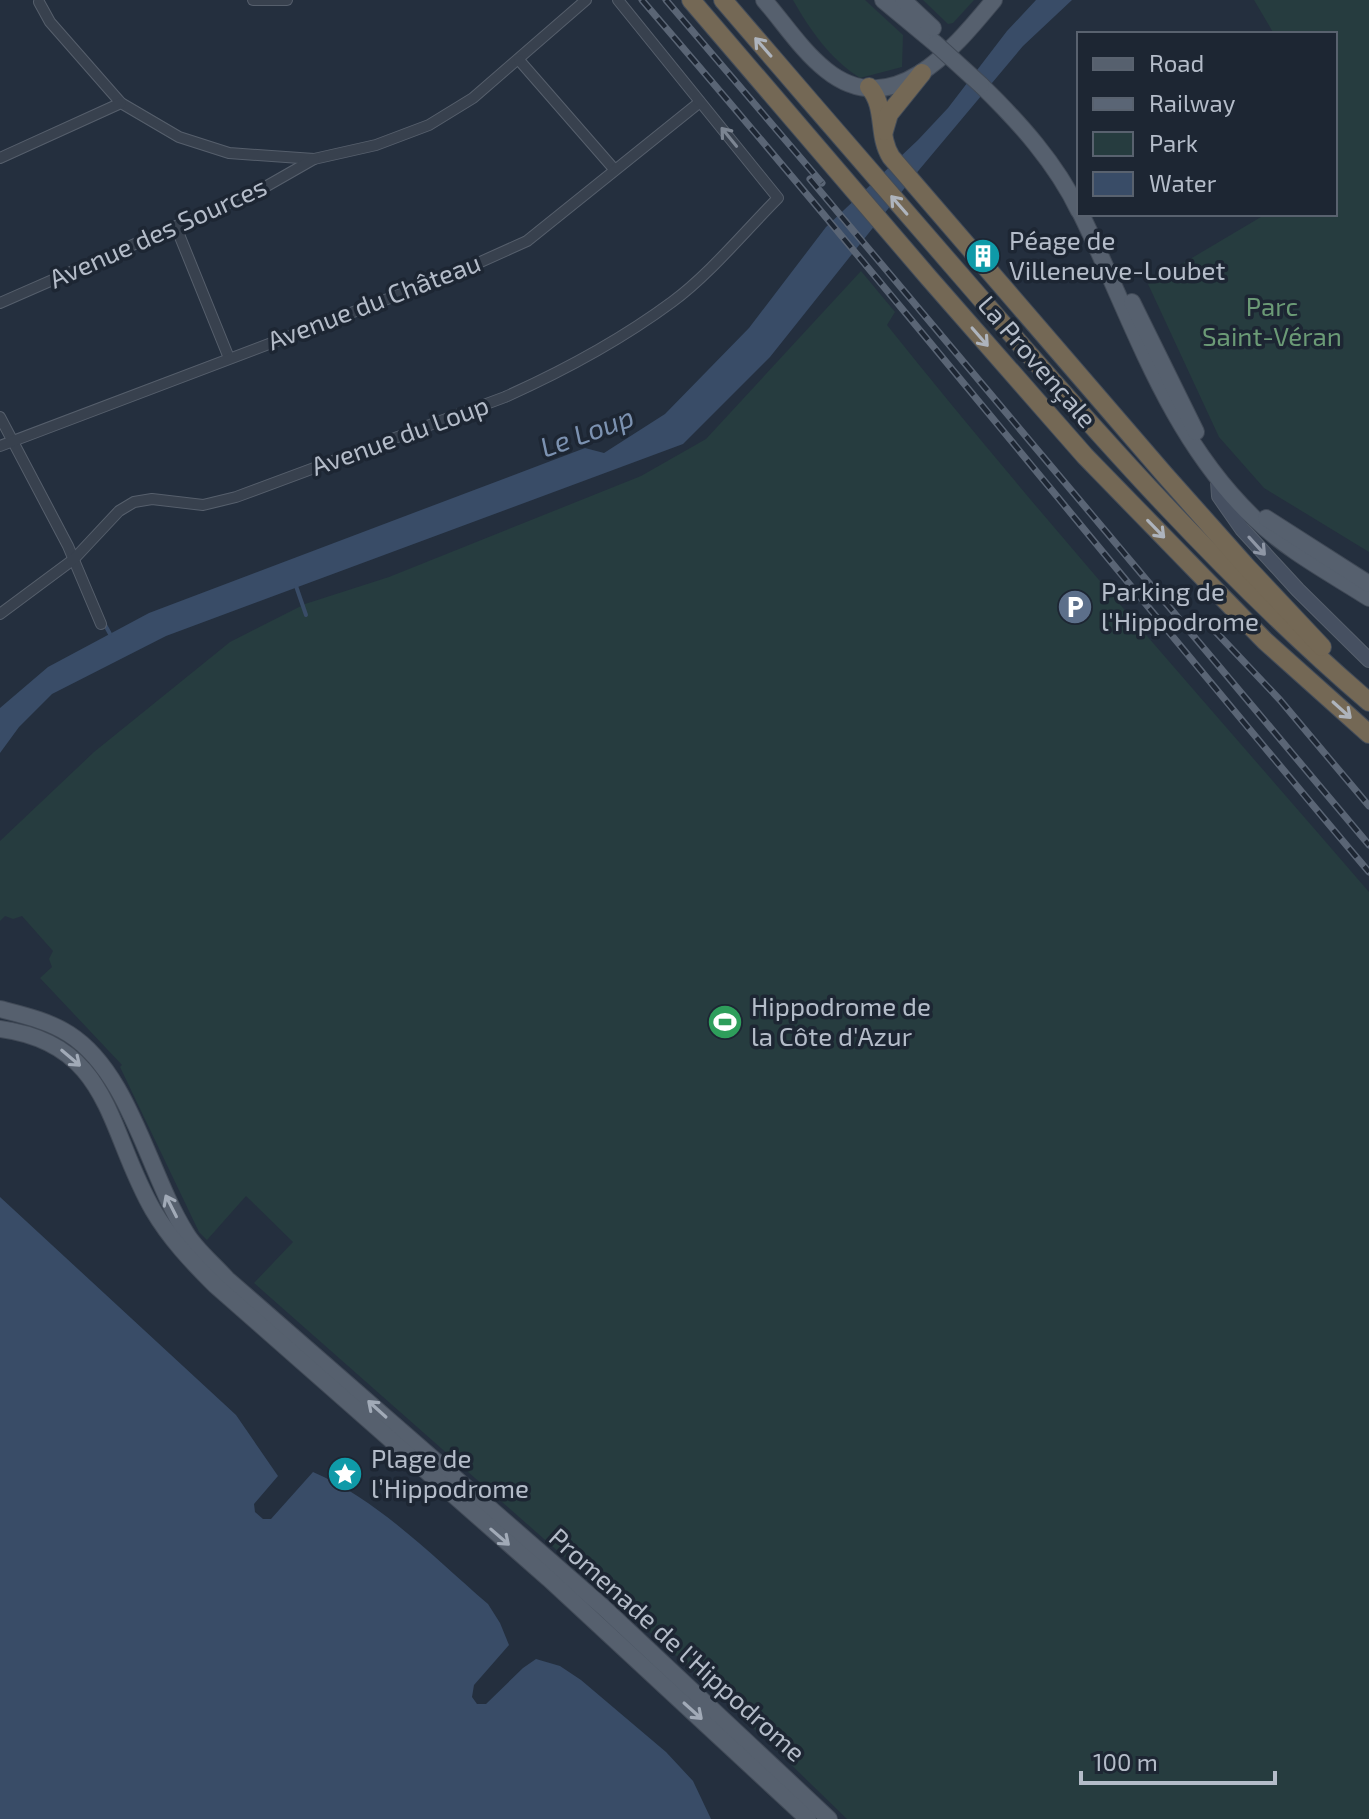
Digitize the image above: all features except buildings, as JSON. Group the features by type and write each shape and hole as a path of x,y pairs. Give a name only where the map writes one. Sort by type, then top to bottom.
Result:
{"highway":[{"name":"La Provençale","path":"691,0 1085,456 1265,641 1369,734"},
{"name":"La Provençale","path":"723,0 1099,436 1203,546 1304,646 1369,702"},
{"path":"883,137 889,114 922,73"},
{"path":"869,87 879,104 883,137 891,157 1245,565 1369,695"}],"main road":[{"path":"764,0 824,69 849,83 869,87 891,86 922,73 956,45 994,0"},
{"path":"883,0 939,40"},
{"path":"903,0 1058,158 1077,189"},
{"path":"1026,125 1077,207"},
{"path":"1082,216 1169,406 1218,481 1282,542 1369,598"},
{"path":"1093,216 1202,444 1230,481 1266,517 1369,584"},
{"path":"1218,481 1219,496 1242,529 1369,660"},
{"name":"Promenade de l'Hippodrome","path":"0,1009 67,1032 96,1057 119,1091 167,1200 187,1236 227,1279 603,1607 829,1819"},
{"name":"Promenade de l'Hippodrome","path":"0,1029 47,1041 72,1057 85,1070 105,1102 152,1208 176,1245 215,1285 549,1579 808,1819"}],"street":[{"path":"253,0 287,0"},
{"path":"37,1 50,22 121,103 179,137 229,153 314,159 376,145 429,125 473,98 586,0"},
{"path":"618,0 700,102"},
{"path":"519,60 614,169"},
{"name":"Avenue du Château","path":"0,446 456,273 527,241 700,102"},
{"name":"Avenue du Loup","path":"0,614 74,559 119,511 134,502 152,499 203,505 236,497 464,413 544,379 674,301 778,198 700,102"},
{"path":"0,158 121,103"},
{"name":"Avenue des Sources","path":"0,303 265,187 314,159"},
{"path":"176,227 229,358"},
{"path":"0,417 74,559 101,624"}],"green space":[{"path":"793,0 865,0 903,35 902,67 860,78 839,62 822,43"},
{"path":"923,0 974,0 953,23 948,24"},
{"name":"Parc Saint-Véran","path":"1254,0 1369,0 1369,552 1264,488 1219,437 1148,284 1263,216 1337,216 1337,32 1273,32"},
{"name":"Hippodrome de la Côte d'Azur","path":"861,271 895,312 887,325 1125,611 1369,892 1369,1819 847,1819 740,1712 254,1283 293,1242 246,1196 207,1240 199,1232 120,1067 122,1065 40,978 52,967 49,959 53,951 22,916 13,919 5,916 0,921 0,841 94,752 230,642 305,604 389,577 641,476 706,439"}],"water":[{"path":"1036,0 1072,0 1023,46 919,170 770,357 683,444 166,636 52,694 19,727 0,753 0,708 48,667 149,613 585,448 604,453 665,414 749,328 826,227 948,108 1007,31"},
{"path":"0,1197 236,1415 278,1476 254,1504 255,1512 263,1519 271,1519 313,1472 361,1498 405,1531 488,1604 500,1623 509,1645 474,1685 472,1697 477,1704 486,1704 536,1659 560,1666 666,1752 693,1781 711,1819 0,1819"}],"waterway":[{"path":"296,586 306,615"},
{"path":"104,623 110,634"}],"railway":[{"path":"642,0 1369,872"},
{"path":"666,0 822,183"},
{"path":"810,179 1369,845"},
{"path":"1214,630 1280,700 1369,806"}],"place":[{"name":"Péage de Villeneuve-Loubet","path":"983,256"},
{"name":"Parking de l'Hippodrome","path":"1075,607"},
{"name":"Hippodrome de la Côte d'Azur","path":"725,1022"},
{"name":"Plage de l’Hippodrome","path":"345,1474"}],"water label":[{"name":"Le Loup","path":"587,432"}]}
